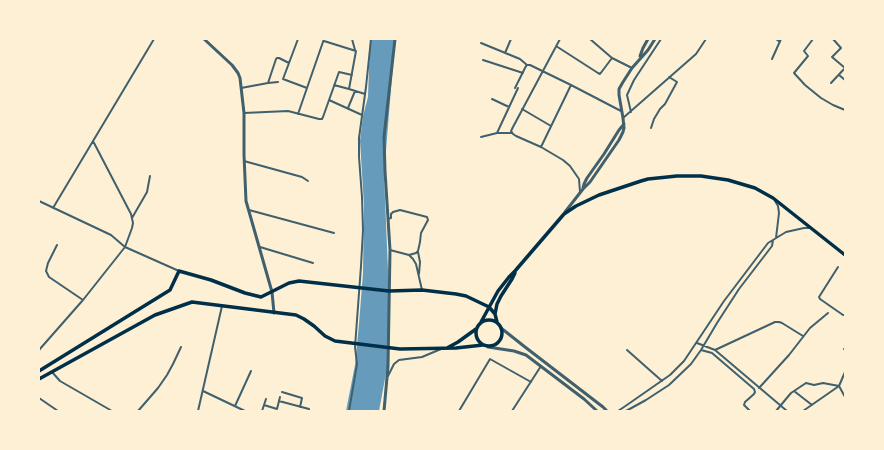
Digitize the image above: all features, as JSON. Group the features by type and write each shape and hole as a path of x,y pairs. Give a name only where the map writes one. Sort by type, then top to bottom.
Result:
{"main road":[{"path":"443,349 458,342 476,329 509,277 515,272 564,214 576,206 599,195 648,179 677,176 702,176 728,180 755,188 773,198 845,255"},
{"path":"39,371 170,290 179,271 261,297 289,283 299,281 389,291 422,290 466,296 489,307 495,314"},
{"path":"476,329 477,340 483,345 488,347 499,342 502,335 501,328 497,322 495,314 497,304 515,272"},
{"path":"39,379 155,315 192,302 296,315 314,326 325,336 335,341 400,350 443,349 483,345"},
{"path":"481,322 489,320 497,322"}],"street":[{"path":"53,208 154,39"},
{"path":"204,39 232,65 238,73 244,113 246,201 272,292 274,313"},
{"path":"298,39 283,79 307,88"},
{"path":"349,90 356,52 352,39"},
{"path":"349,411 357,364 355,347 361,266 362,197 359,148 371,39"},
{"path":"384,411 388,366 390,250 384,137 395,39"},
{"path":"505,53 511,39"},
{"path":"512,133 513,127 522,109 560,39"},
{"path":"590,39 612,58 632,68"},
{"path":"640,58 648,39"},
{"path":"564,214 583,189 587,178 624,124 619,89 632,68 648,50 655,39"},
{"path":"631,112 628,95 634,80 661,39"},
{"path":"623,118 696,54 706,39"},
{"path":"776,39 780,42"},
{"path":"772,59 781,39"},
{"path":"813,39 804,51 808,56 794,74 826,102 845,110"},
{"path":"831,83 845,68 832,57 841,48 833,39"},
{"path":"298,114 324,40 355,50"},
{"path":"481,43 520,59 528,65 543,71 622,112"},
{"path":"556,46 600,74 612,58"},
{"path":"268,83 276,59 279,58 289,63"},
{"path":"483,60 523,73"},
{"path":"497,133 526,66 528,65"},
{"path":"244,113 288,111 322,119 339,72 352,75"},
{"path":"839,75 845,80"},
{"path":"651,128 654,119 678,82 669,77"},
{"path":"241,88 278,82"},
{"path":"334,85 365,94"},
{"path":"541,147 571,85"},
{"path":"348,108 355,91"},
{"path":"492,99 509,107"},
{"path":"329,100 362,115"},
{"path":"522,109 551,126"},
{"path":"481,138 497,133 512,133 541,147 570,166 579,179 580,193"},
{"path":"39,350 83,300 125,247 130,236 133,223 132,218 93,141"},
{"path":"244,162 302,177 308,181"},
{"path":"132,218 147,192 150,176"},
{"path":"773,198 779,210 776,238"},
{"path":"39,201 111,235 125,247 179,271"},
{"path":"249,210 334,233"},
{"path":"388,219 391,218 392,212 400,210 427,217 428,220 421,233 418,251 420,262 419,277"},
{"path":"618,411 662,381 684,361 724,301 768,243 790,231 812,228"},
{"path":"626,411 669,385 683,372 704,346 717,322 739,289 772,246 773,240"},
{"path":"57,245 48,263 46,271 49,277 83,300"},
{"path":"259,247 313,263"},
{"path":"390,250 409,255 418,251"},
{"path":"409,255 414,261 422,290"},
{"path":"838,267 819,297 845,315"},
{"path":"198,411 222,306"},
{"path":"759,388 789,355 810,328 828,313"},
{"path":"714,350 775,322 782,323 803,336"},
{"path":"501,328 603,406 607,411"},
{"path":"697,343 714,350 787,411"},
{"path":"138,411 167,375 174,364 181,346"},
{"path":"488,347 520,352 531,358 584,399 597,411"},
{"path":"387,378 394,364 398,360 422,357 443,349"},
{"path":"627,350 662,381"},
{"path":"701,350 712,353 754,390 754,394 745,402 744,405 750,411"},
{"path":"459,411 490,359 531,382"},
{"path":"512,411 541,366"},
{"path":"52,372 60,381 112,411"},
{"path":"236,411 236,407 251,372"},
{"path":"803,411 839,386 845,372"},
{"path":"776,411 790,393 806,383 814,385 823,383 839,386"},
{"path":"839,386 845,397"},
{"path":"203,391 246,411"},
{"path":"794,391 812,405"},
{"path":"282,392 302,398 300,407"},
{"path":"264,405 277,409 280,397"},
{"path":"39,398 58,411"},
{"path":"262,411 266,399"},
{"path":"279,401 309,409 309,411"}],"water":[{"path":"370,39 395,39 384,175 388,270 389,357 379,411 346,411 355,365 363,273 364,205 360,141 363,116 368,97"}]}
